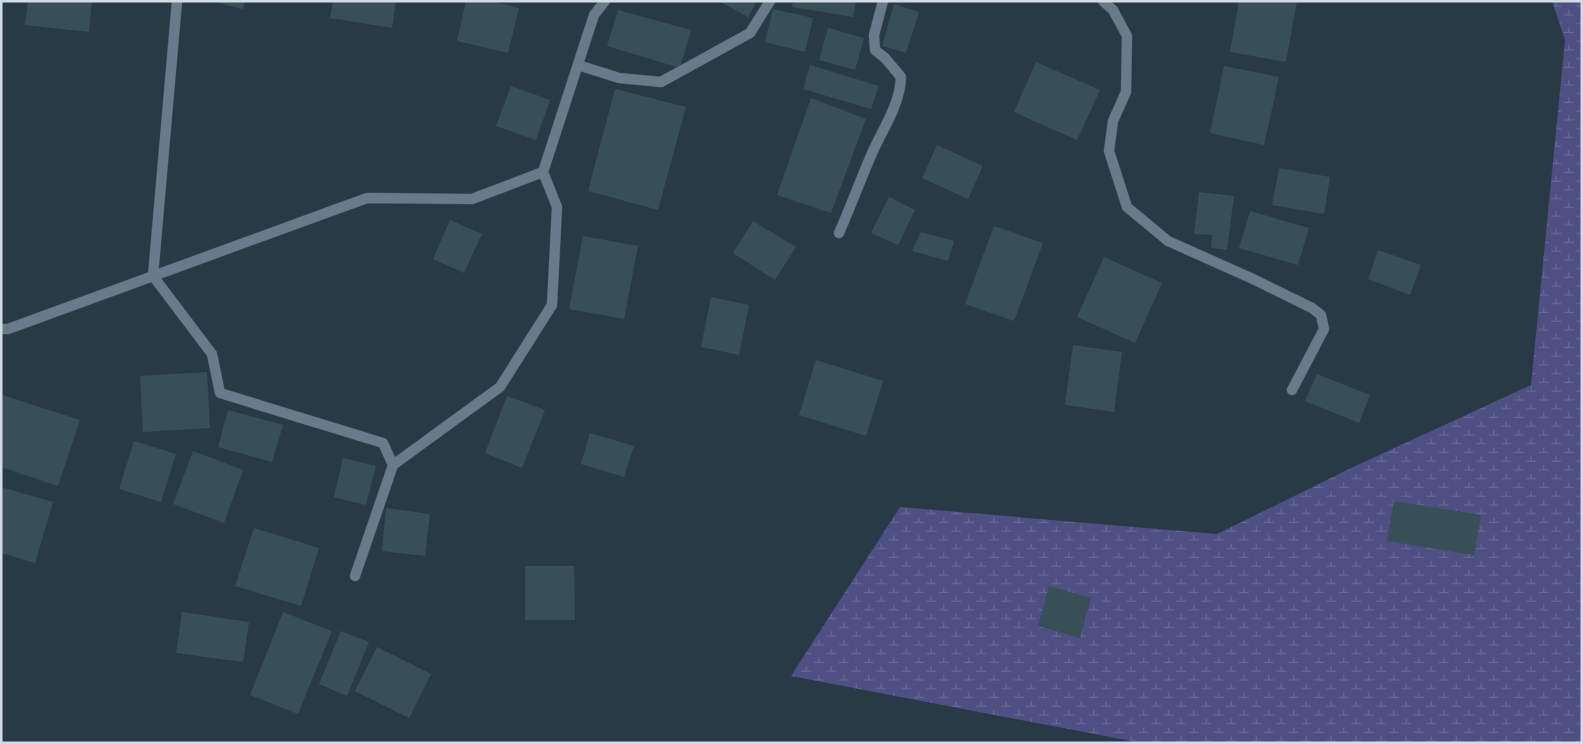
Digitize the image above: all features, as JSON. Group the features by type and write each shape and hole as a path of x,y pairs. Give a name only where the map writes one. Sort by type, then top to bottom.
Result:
{"street":[{"path":"177,1 153,276 212,354 220,393 383,443 393,465"},
{"path":"355,576 393,465 500,388 552,305 557,207 543,172 594,15 605,1"},
{"path":"578,65 619,78 661,82 750,33 770,1"},
{"path":"839,233 874,150 892,114 900,89 901,77 885,58 875,50 874,35 882,1"},
{"path":"1103,1 1112,10 1127,36 1126,92 1114,121 1109,151 1127,207 1168,241 1253,279 1312,308 1321,315 1324,329 1292,390"},
{"path":"1,329 8,329 367,198 472,199 543,172"}],"green space":[{"path":"1552,1 1582,1 1582,743 1141,743 791,676 900,507 1217,534 1349,469 1531,385 1565,40"}],"building":[{"path":"28,1 92,1 89,32 25,25"},
{"path":"212,1 245,1 243,9"},
{"path":"333,1 396,1 392,28 330,18"},
{"path":"466,1 491,1 519,8 508,53 457,41"},
{"path":"719,1 757,1 748,17"},
{"path":"793,1 856,1 853,17 792,7"},
{"path":"1239,1 1297,1 1286,62 1230,52"},
{"path":"894,4 919,12 906,53 882,46"},
{"path":"773,9 813,18 805,52 765,42"},
{"path":"618,10 691,30 680,68 607,46"},
{"path":"828,28 864,38 855,70 819,60"},
{"path":"1036,62 1100,90 1077,140 1014,112"},
{"path":"810,65 879,86 871,109 803,89"},
{"path":"1224,66 1279,77 1264,145 1210,133"},
{"path":"511,86 550,100 536,140 496,126"},
{"path":"615,89 686,107 658,210 588,191"},
{"path":"811,98 866,119 831,213 777,195"},
{"path":"937,145 983,166 968,199 922,178"},
{"path":"1279,168 1330,177 1324,214 1272,205"},
{"path":"1199,192 1234,196 1227,250 1211,248 1212,235 1194,234"},
{"path":"889,197 915,210 898,245 871,233"},
{"path":"1250,211 1309,228 1298,265 1239,248"},
{"path":"450,220 482,234 464,273 433,259"},
{"path":"753,221 796,247 775,280 733,253"},
{"path":"994,226 1043,243 1014,321 965,304"},
{"path":"921,232 954,241 948,261 912,251"},
{"path":"583,236 638,246 624,319 569,309"},
{"path":"1378,250 1421,265 1410,295 1368,279"},
{"path":"1104,257 1162,283 1135,343 1077,317"},
{"path":"711,297 749,305 739,355 701,347"},
{"path":"1073,345 1122,352 1114,412 1065,405"},
{"path":"816,360 883,381 866,436 799,415"},
{"path":"207,372 210,428 143,432 140,376"},
{"path":"1317,374 1370,395 1359,423 1305,401"},
{"path":"2,395 80,420 58,486 1,467"},
{"path":"507,396 545,410 522,468 485,453"},
{"path":"228,410 283,425 272,462 218,447"},
{"path":"590,433 634,446 624,477 581,464"},
{"path":"134,441 176,454 161,502 119,489"},
{"path":"193,451 243,470 224,523 173,504"},
{"path":"343,458 376,466 366,505 334,497"},
{"path":"1,487 53,502 35,563 1,553"},
{"path":"1394,501 1481,515 1474,555 1387,541"},
{"path":"386,508 430,514 425,556 382,551"},
{"path":"254,528 319,548 301,606 235,586"},
{"path":"525,566 574,566 575,620 525,620"},
{"path":"1049,586 1091,598 1080,638 1038,626"},
{"path":"182,612 249,622 243,662 176,653"},
{"path":"283,612 332,631 298,714 250,695"},
{"path":"341,631 369,642 347,696 319,684"},
{"path":"377,647 431,674 409,718 355,691"}]}
